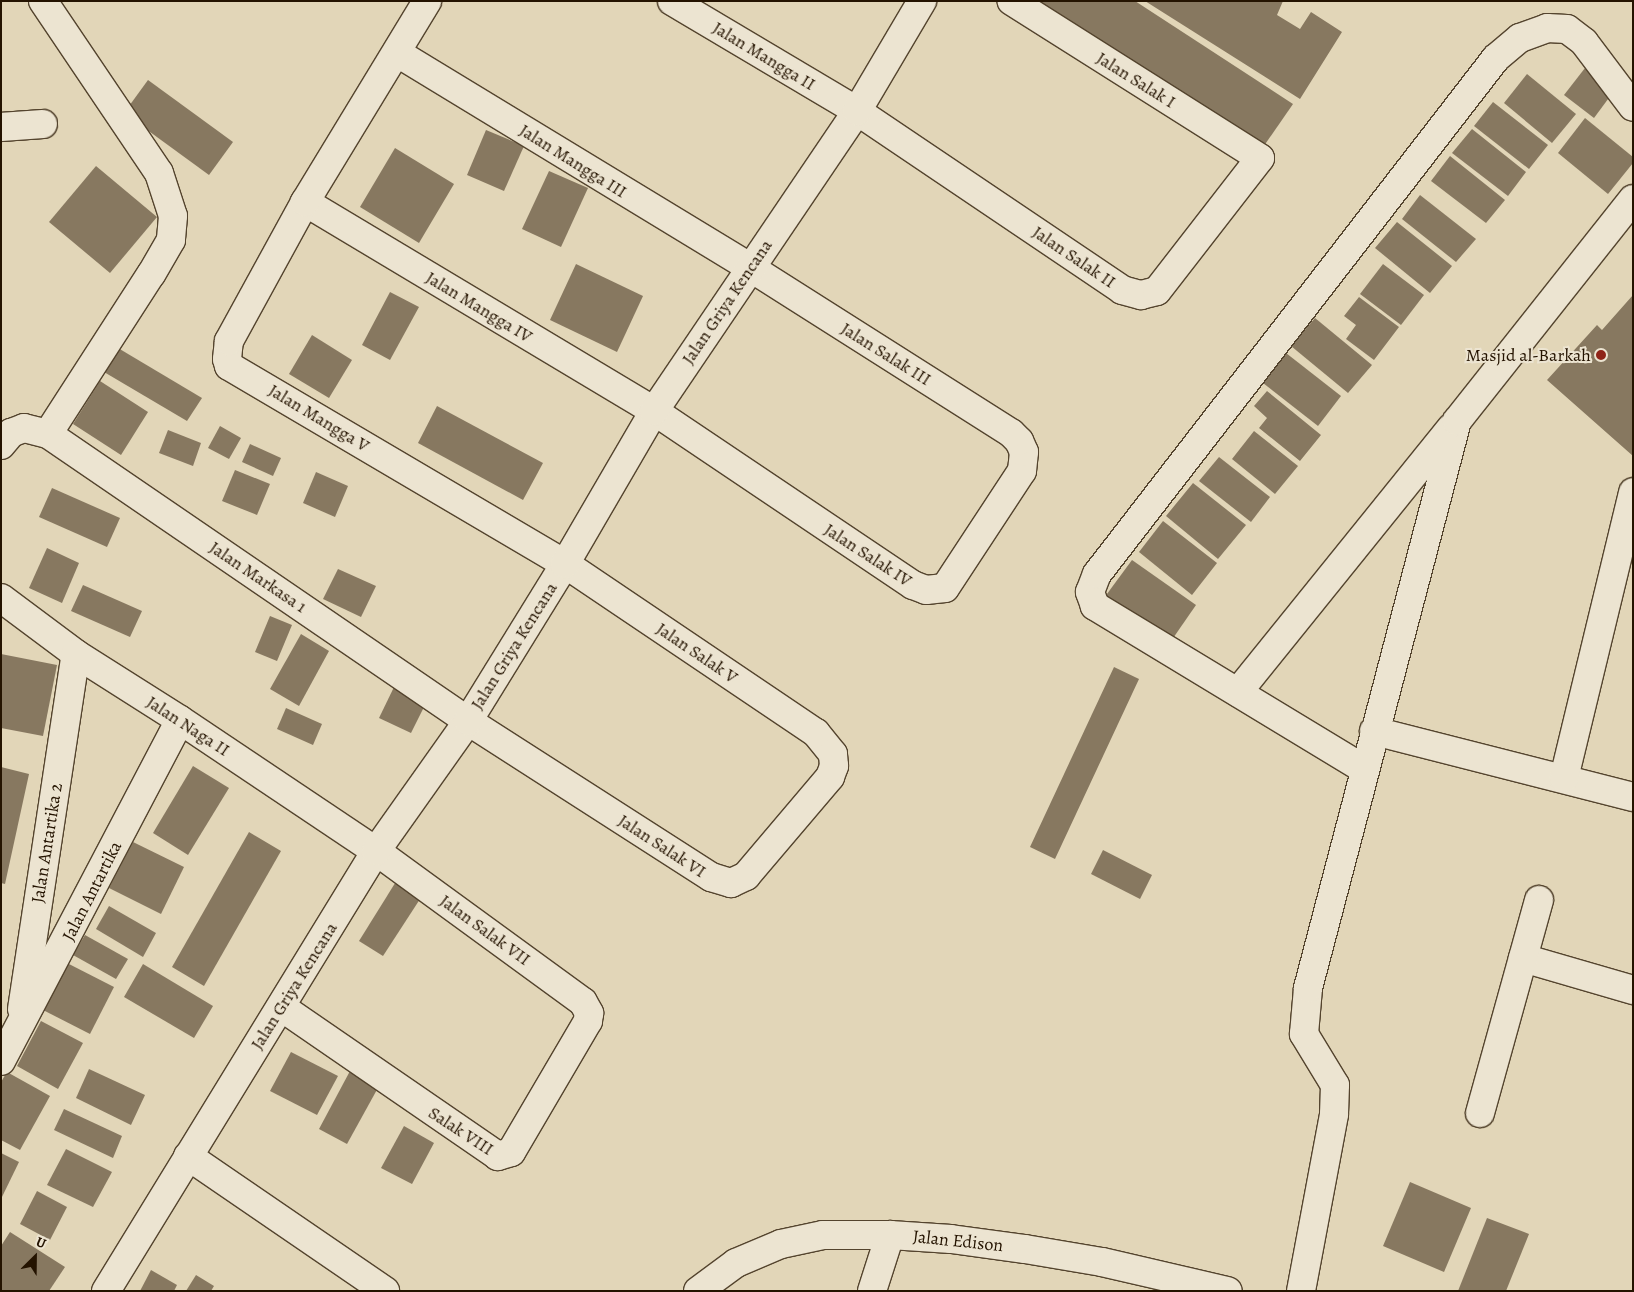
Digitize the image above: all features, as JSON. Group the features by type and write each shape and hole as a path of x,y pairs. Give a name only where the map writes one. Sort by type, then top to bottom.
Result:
{"street":[{"path":"1,445 11,433 24,428 48,434 171,240 173,216 159,173 43,1"},
{"path":"305,202 427,1"},
{"name":"Jalan Mangga II","path":"672,1 857,111"},
{"name":"Jalan Griya Kencana","path":"106,1291 376,851 468,721 566,564 654,411 857,111 922,1"},
{"name":"Jalan Salak I","path":"1012,1 1260,158"},
{"path":"1364,769 1095,606 1090,592 1097,574 1496,58 1520,38 1547,28 1567,29 1584,42 1633,107"},
{"name":"Jalan Mangga III","path":"397,52 751,268"},
{"name":"Jalan Salak II","path":"857,111 1122,290 1141,295 1158,291 1260,158"},
{"path":"1,127 43,124"},
{"path":"1238,692 1633,199"},
{"name":"Jalan Mangga IV","path":"305,202 654,411"},
{"name":"Jalan Mangga V","path":"305,202 229,341 227,359 230,366 566,564"},
{"name":"Jalan Salak III","path":"751,268 1020,441"},
{"name":"Jalan Salak IV","path":"654,411 902,579 926,590 945,588 1022,471 1024,452 1020,441"},
{"path":"1301,1291 1334,1114 1335,1085 1329,1071 1308,1042 1303,1016 1374,730 1457,421"},
{"name":"Jalan Markasa 1","path":"48,434 468,721"},
{"path":"1564,778 1633,492"},
{"name":"Jalan Salak V","path":"566,564 816,733 827,744"},
{"name":"Jalan Naga II","path":"1,598 76,654 180,720 376,851"},
{"name":"Jalan Antartika 2","path":"18,1033 76,654"},
{"name":"Jalan Antartika","path":"1,1061 18,1033 180,720"},
{"name":"Jalan Salak VI","path":"468,721 710,878 731,883 746,876 830,777 834,766 833,754 827,744"},
{"path":"1374,730 1633,797"},
{"name":"Jalan Salak VII","path":"376,851 584,1002 589,1013"},
{"path":"1480,1113 1539,900"},
{"path":"1523,958 1633,990"},
{"name":"Salak VIII","path":"281,1007 492,1155 498,1156 511,1152 588,1021 589,1013"},
{"path":"188,1156 385,1291"},
{"name":"Jalan Edison","path":"698,1291 736,1263 782,1244 823,1235 890,1235 951,1239 1025,1249 1102,1262 1228,1291"},
{"path":"872,1291 890,1235"}],"building":[{"path":"1022,1 1135,1 1293,104 1259,153"},
{"path":"1145,1 1283,1 1277,15 1300,29 1311,12 1342,32 1300,99"},
{"path":"1585,68 1614,91 1594,118 1564,95"},
{"path":"1527,74 1576,114 1552,143 1504,103"},
{"path":"148,80 233,142 209,175 124,113"},
{"path":"1493,102 1548,145 1529,169 1474,126"},
{"path":"1585,118 1633,157 1633,163 1608,194 1558,153"},
{"path":"1472,129 1526,172 1508,196 1452,153"},
{"path":"486,130 524,146 504,191 467,175"},
{"path":"395,148 454,184 419,243 360,207"},
{"path":"1450,156 1505,200 1486,223 1431,181"},
{"path":"96,166 157,217 110,273 49,222"},
{"path":"549,171 588,188 561,247 522,229"},
{"path":"1420,195 1476,239 1456,262 1402,219"},
{"path":"1397,222 1452,266 1430,293 1375,248"},
{"path":"576,264 643,296 617,352 550,320"},
{"path":"1383,264 1424,295 1401,325 1360,294"},
{"path":"390,292 419,307 390,360 362,345"},
{"name":"Masjid al-Barkah","path":"1633,295 1633,456 1547,380 1597,325 1602,330"},
{"path":"1359,297 1399,327 1374,360 1346,339 1356,325 1344,316"},
{"path":"1315,318 1372,365 1348,393 1291,346"},
{"path":"312,335 352,360 329,398 289,374"},
{"path":"118,348 202,398 187,421 104,372"},
{"path":"1286,353 1341,396 1318,426 1263,383"},
{"path":"100,381 148,412 121,455 73,424"},
{"path":"1267,391 1321,435 1300,461 1259,428 1267,418 1254,406"},
{"path":"437,406 543,463 523,500 418,443"},
{"path":"220,426 241,438 229,459 208,448"},
{"path":"168,430 201,443 193,466 159,453"},
{"path":"1254,431 1298,466 1275,494 1232,459"},
{"path":"250,444 281,458 273,476 242,462"},
{"path":"1219,457 1270,497 1251,522 1199,481"},
{"path":"235,470 270,484 257,515 222,501"},
{"path":"316,472 348,486 335,517 303,503"},
{"path":"1193,483 1246,525 1218,559 1166,516"},
{"path":"52,488 120,518 107,547 39,517"},
{"path":"1163,521 1217,563 1192,595 1139,552"},
{"path":"47,548 79,563 62,603 29,588"},
{"path":"1132,560 1196,605 1169,644 1104,598"},
{"path":"338,569 376,586 361,617 323,599"},
{"path":"83,585 142,611 130,637 71,611"},
{"path":"270,616 292,625 277,661 255,652"},
{"path":"301,634 329,651 299,706 270,689"},
{"path":"1,654 57,665 43,736 1,728"},
{"path":"1114,667 1139,679 1055,859 1030,847"},
{"path":"395,685 427,701 411,733 379,718"},
{"path":"286,708 322,724 313,745 277,729"},
{"path":"193,766 229,788 188,855 153,833"},
{"path":"1,767 29,774 5,884 1,883"},
{"path":"249,832 281,851 204,986 172,967"},
{"path":"133,842 184,867 161,914 109,888"},
{"path":"1103,850 1152,875 1140,899 1091,874"},
{"path":"397,880 422,896 383,956 359,941"},
{"path":"109,906 156,933 143,957 96,929"},
{"path":"85,935 128,959 116,979 73,955"},
{"path":"67,963 114,987 90,1034 43,1010"},
{"path":"143,964 213,1006 194,1038 124,997"},
{"path":"41,1021 83,1043 58,1089 17,1066"},
{"path":"291,1052 338,1076 317,1115 270,1091"},
{"path":"89,1069 145,1095 131,1125 76,1098"},
{"path":"350,1071 379,1086 347,1144 319,1129"},
{"path":"7,1072 50,1096 20,1150 1,1140 1,1082"},
{"path":"64,1109 122,1136 113,1158 54,1130"},
{"path":"404,1126 434,1143 412,1184 381,1168"},
{"path":"66,1149 112,1172 93,1207 47,1185"},
{"path":"1,1153 19,1162 1,1199"},
{"path":"1410,1182 1471,1208 1444,1272 1383,1246"},
{"path":"37,1191 67,1207 50,1240 20,1224"},
{"path":"1487,1218 1529,1234 1506,1291 1458,1291"},
{"path":"10,1232 65,1267 49,1291 1,1290 1,1246"},
{"path":"151,1270 177,1285 174,1291 140,1291"},
{"path":"196,1275 214,1286 211,1291 186,1291"}],"place":[{"name":"Masjid al-Barkah","path":"1601,355"}]}
